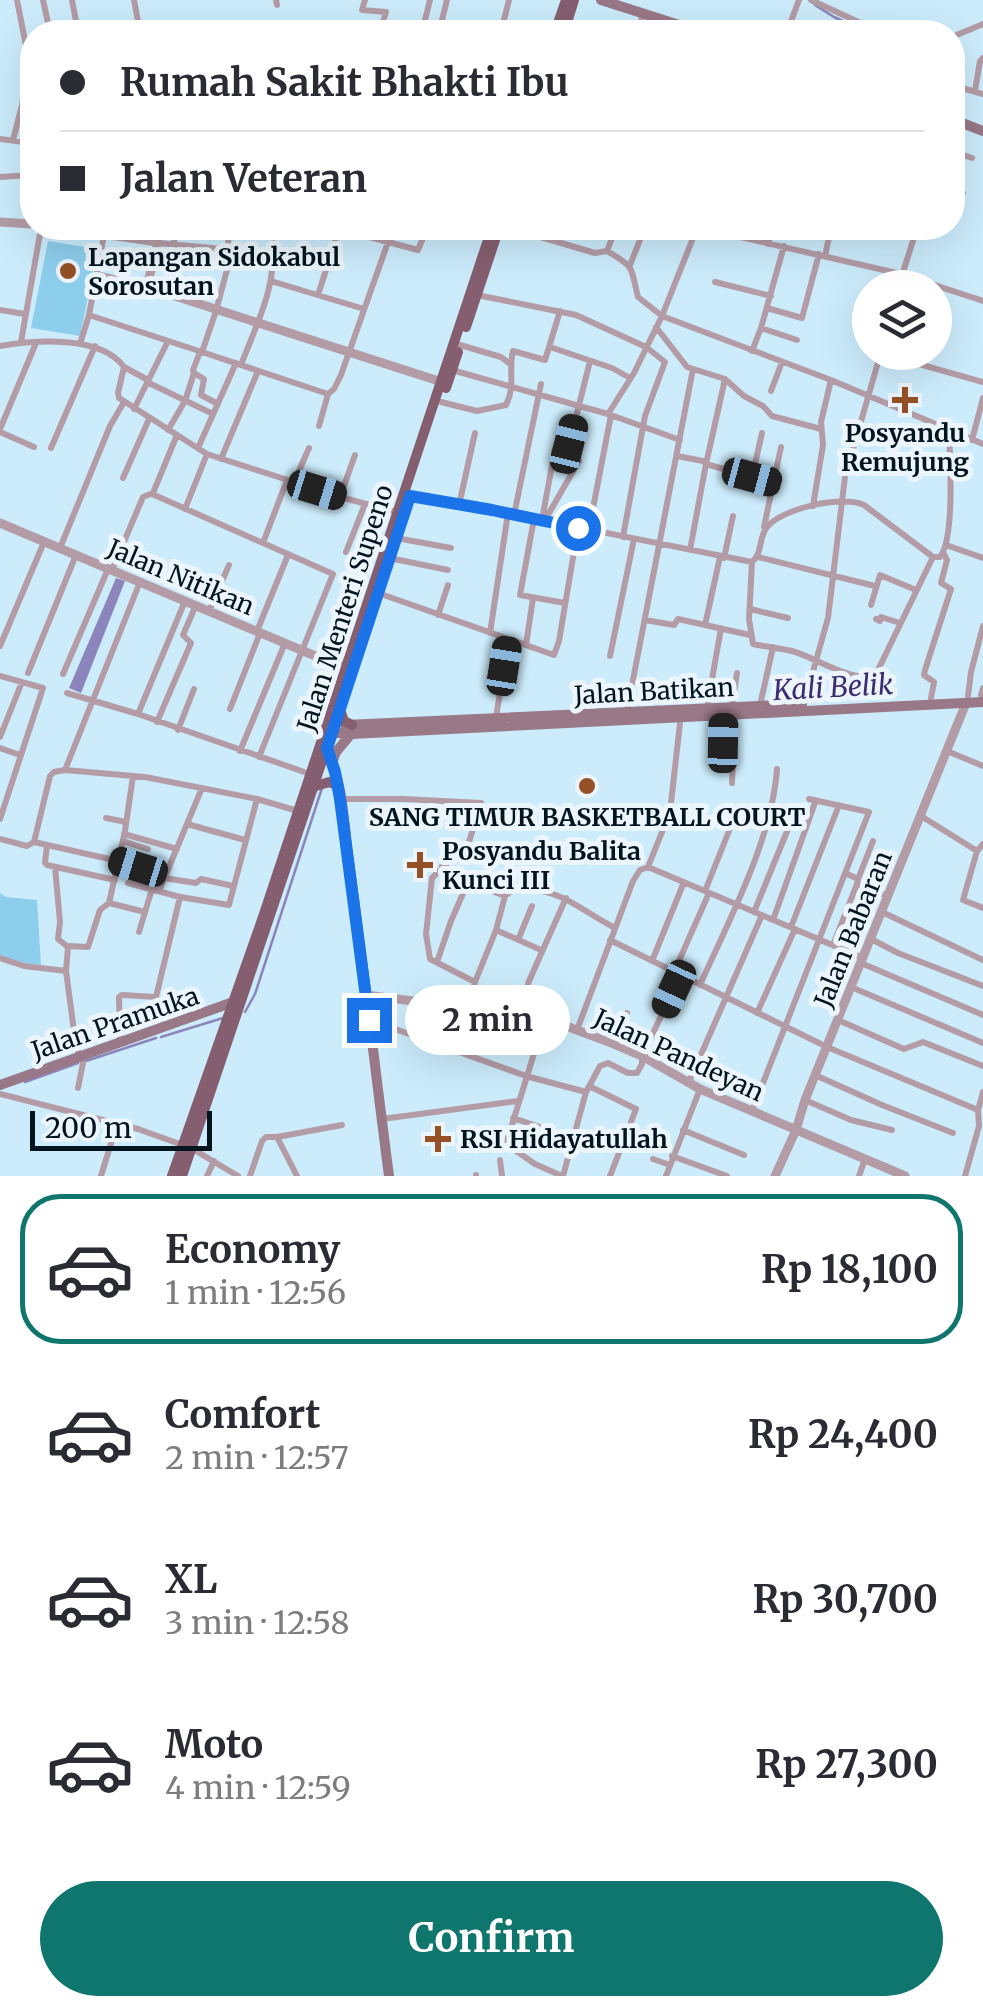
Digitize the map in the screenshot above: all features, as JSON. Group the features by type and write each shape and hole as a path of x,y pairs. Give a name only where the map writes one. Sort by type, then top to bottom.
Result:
{"main road":[{"path":"601,0 661,20"},
{"name":"Jalan Menteri Supeno","path":"407,496 491,240"},
{"name":"Jalan Menteri Supeno","path":"187,1146 314,787 346,668 441,402 444,383 452,370 492,240"},
{"name":"Jalan Menteri Supeno","path":"268,915 298,810 340,709 401,513"},
{"name":"Jalan Batikan","path":"466,724 496,718 566,719 707,708 730,712 760,706 967,699 982,695"},
{"name":"Jalan Batikan","path":"328,734 352,729 967,699"},
{"path":"332,763 352,729 341,718 340,709"},
{"path":"328,734 340,799 389,1176"},
{"path":"314,787 329,782 337,784"},
{"name":"Jalan Pramuka","path":"0,1085 239,999"},
{"path":"172,1176 187,1146"},
{"path":"182,1176 187,1146"}],"street":[{"path":"365,0 362,10 386,12 384,20"},
{"path":"641,20 644,0"},
{"path":"811,0 854,20"},
{"path":"979,93 983,58"},
{"path":"14,140 20,114"},
{"path":"0,139 20,141"},
{"path":"965,156 972,158"},
{"path":"21,342 39,240"},
{"path":"80,344 104,240"},
{"path":"148,240 271,256"},
{"path":"173,244 174,240"},
{"path":"168,430 184,401 216,311 229,240"},
{"path":"318,295 335,240"},
{"path":"385,240 418,250 422,240"},
{"path":"558,240 595,253 607,250 630,265"},
{"path":"607,250 611,240"},
{"path":"640,240 630,265 638,297 662,316 831,380 983,444"},
{"path":"589,530 610,415 662,316 694,240"},
{"path":"755,240 884,270"},
{"path":"768,244 769,240"},
{"path":"767,308 802,318 828,240"},
{"path":"902,270 913,240"},
{"path":"319,426 389,241"},
{"path":"148,286 158,242"},
{"path":"198,448 256,323 271,281 274,243"},
{"path":"752,351 784,246"},
{"path":"100,275 148,286 444,383"},
{"path":"271,281 364,309"},
{"path":"715,282 770,296"},
{"path":"952,290 983,300"},
{"path":"477,296 576,315 646,347 666,362 643,426 623,537"},
{"path":"0,310 25,314"},
{"path":"441,402 477,411 507,404 513,386 513,351 545,360 560,311"},
{"path":"89,315 328,394"},
{"path":"656,327 685,365 725,379 744,396 762,404 772,416 821,429"},
{"path":"761,328 798,340"},
{"path":"134,409 168,341"},
{"path":"0,346 21,342 95,346 148,381 213,414"},
{"path":"34,447 0,431 36,342"},
{"path":"460,345 510,364"},
{"path":"51,448 95,346"},
{"path":"550,348 612,368 630,378"},
{"path":"578,528 565,602 520,594 555,450 567,450 590,361"},
{"path":"771,391 782,362"},
{"path":"124,367 119,398 207,454 401,513"},
{"path":"452,370 610,415 680,440"},
{"path":"627,712 694,370"},
{"path":"803,707 828,618 846,477 875,370"},
{"path":"940,370 983,382"},
{"path":"221,460 258,372"},
{"path":"194,373 204,380 200,395 218,404"},
{"path":"690,550 725,379"},
{"path":"813,506 831,380"},
{"path":"490,633 511,514 542,384"},
{"path":"972,440 983,398"},
{"path":"60,548 110,426 124,402"},
{"path":"123,478 149,419"},
{"path":"931,698 934,681 924,674 951,589 940,583 947,560 949,431"},
{"path":"459,504 475,433"},
{"path":"752,477 762,433"},
{"path":"152,494 177,435"},
{"path":"781,447 755,560 750,609 752,644 796,652 846,672 871,677 876,674 933,557"},
{"path":"263,543 309,448"},
{"path":"185,508 207,454"},
{"path":"340,497 356,454"},
{"path":"677,456 773,483"},
{"path":"910,458 924,456 950,463"},
{"path":"540,520 579,461"},
{"path":"63,674 142,497 152,494 333,574 259,757"},
{"path":"407,496 876,586"},
{"path":"763,534 784,515 844,500 864,505 933,557 940,557 945,549"},
{"path":"346,552 365,504"},
{"path":"706,624 732,516"},
{"name":"Jalan Nitikan","path":"0,523 346,668"},
{"path":"396,538 451,548"},
{"path":"610,656 634,539"},
{"path":"0,646 44,542"},
{"path":"945,549 983,558"},
{"path":"28,672 76,555"},
{"path":"230,709 288,555"},
{"path":"390,558 448,570"},
{"path":"209,611 229,565"},
{"path":"870,605 880,575 916,590"},
{"path":"65,770 140,580"},
{"path":"438,615 448,585"},
{"name":"Jalan Menteri Supeno","path":"378,593 552,655 557,652 565,602"},
{"path":"526,645 533,598"},
{"path":"138,714 190,603"},
{"path":"157,722 191,643 184,634 190,603"},
{"path":"750,609 788,618"},
{"path":"645,620 674,625 678,619 750,635"},
{"path":"876,619 900,624"},
{"path":"967,699 983,626"},
{"path":"707,708 721,628"},
{"path":"496,718 509,639"},
{"path":"240,751 285,643"},
{"path":"760,706 773,647"},
{"path":"722,769 737,673"},
{"path":"0,676 43,688 0,819"},
{"path":"0,737 22,682"},
{"path":"178,730 194,689"},
{"path":"67,693 310,774"},
{"name":"Jalan Babaran","path":"777,1176 967,699"},
{"path":"730,712 732,783"},
{"path":"648,867 670,812 681,713"},
{"path":"0,748 20,755"},
{"path":"947,750 983,766"},
{"path":"700,985 736,904 774,800 777,769"},
{"path":"34,842 50,776 65,770 133,776 298,810"},
{"path":"54,867 58,939 68,946 86,948 100,910 109,903 133,776"},
{"path":"139,932 202,788"},
{"path":"128,884 228,905 256,799"},
{"path":"340,799 480,803 469,842 432,878 426,927 428,956 475,982"},
{"path":"752,1110 869,812 812,800 773,920"},
{"path":"757,1013 838,805"},
{"path":"689,1082 795,812"},
{"path":"674,972 736,816"},
{"path":"921,816 976,851"},
{"path":"106,818 126,822"},
{"path":"187,824 245,840"},
{"path":"123,837 176,848"},
{"path":"123,837 148,850"},
{"path":"0,839 27,846 34,842 118,861 165,877 234,886"},
{"path":"833,945 873,840"},
{"path":"983,844 976,851 963,900 983,908"},
{"path":"47,845 45,863 115,880"},
{"path":"442,866 468,882 505,896"},
{"path":"577,1030 634,878 648,867 833,945 983,1015"},
{"path":"846,873 888,896"},
{"path":"437,962 468,882"},
{"path":"652,961 684,882"},
{"path":"468,1008 505,896 518,888 566,898 615,928"},
{"path":"120,1043 119,997 155,998 180,897"},
{"path":"518,1014 566,898"},
{"path":"109,903 145,912"},
{"path":"518,940 532,906"},
{"path":"882,912 983,960"},
{"path":"496,930 542,950"},
{"path":"870,939 983,986"},
{"path":"610,940 827,1047 978,1110"},
{"path":"68,946 66,972 76,1046 83,1063 78,1088"},
{"path":"0,958 66,972"},
{"path":"851,987 983,1043"},
{"path":"544,1018 506,1145 549,1173 562,1176 587,1089 604,1063 637,1074 674,989"},
{"name":"Jalan Pandeyan","path":"366,995 544,1018 642,1056 700,1088 898,1175"},
{"path":"614,1044 627,1014"},
{"path":"369,1020 526,1076 587,1089 636,1110 610,1176"},
{"path":"838,1020 904,1049 923,1042 983,1066"},
{"path":"816,1075 953,1133"},
{"path":"666,1176 700,1088"},
{"path":"965,1176 981,1126 978,1110 983,1092"},
{"path":"0,1094 187,1146 238,1176"},
{"path":"806,1100 865,1126 892,1130"},
{"path":"382,1119 518,1101"},
{"path":"512,1118 573,1138"},
{"path":"100,1176 117,1124"},
{"path":"250,1176 267,1136 342,1125"},
{"path":"682,1130 744,1154"},
{"path":"277,1137 298,1176"},
{"path":"653,1159 727,1176"},
{"path":"859,1176 866,1159"},
{"path":"500,1160 502,1176"},
{"path":"208,1176 214,1161"}],"shaded area":[{"name":"Lapangan Sidokabul Sorosutan","path":"48,241 98,249 80,336 31,328"},
{"path":"116,578 125,581 81,693 69,688"},
{"path":"0,893 37,900 41,965 0,955"}],"waterway":[{"path":"815,5 841,20"},
{"path":"245,1012 255,994 322,788"},
{"path":"161,1037 223,1018"},
{"path":"86,1061 156,1038"},
{"path":"25,1082 78,1063"}],"place":[{"name":"Lapangan Sidokabul Sorosutan","path":"68,271"},
{"name":"Posyandu Remujung","path":"905,400"},
{"name":"SANG TIMUR BASKETBALL COURT","path":"587,786"},
{"name":"Posyandu Balita Kunci III","path":"420,865"},
{"name":"RSI Hidayatullah","path":"438,1139"}],"route":[{"path":"369,1020 340,799 327,748 410,496 578,528"}],"water label":[{"name":"Kali Belik","path":"833,687"}]}
